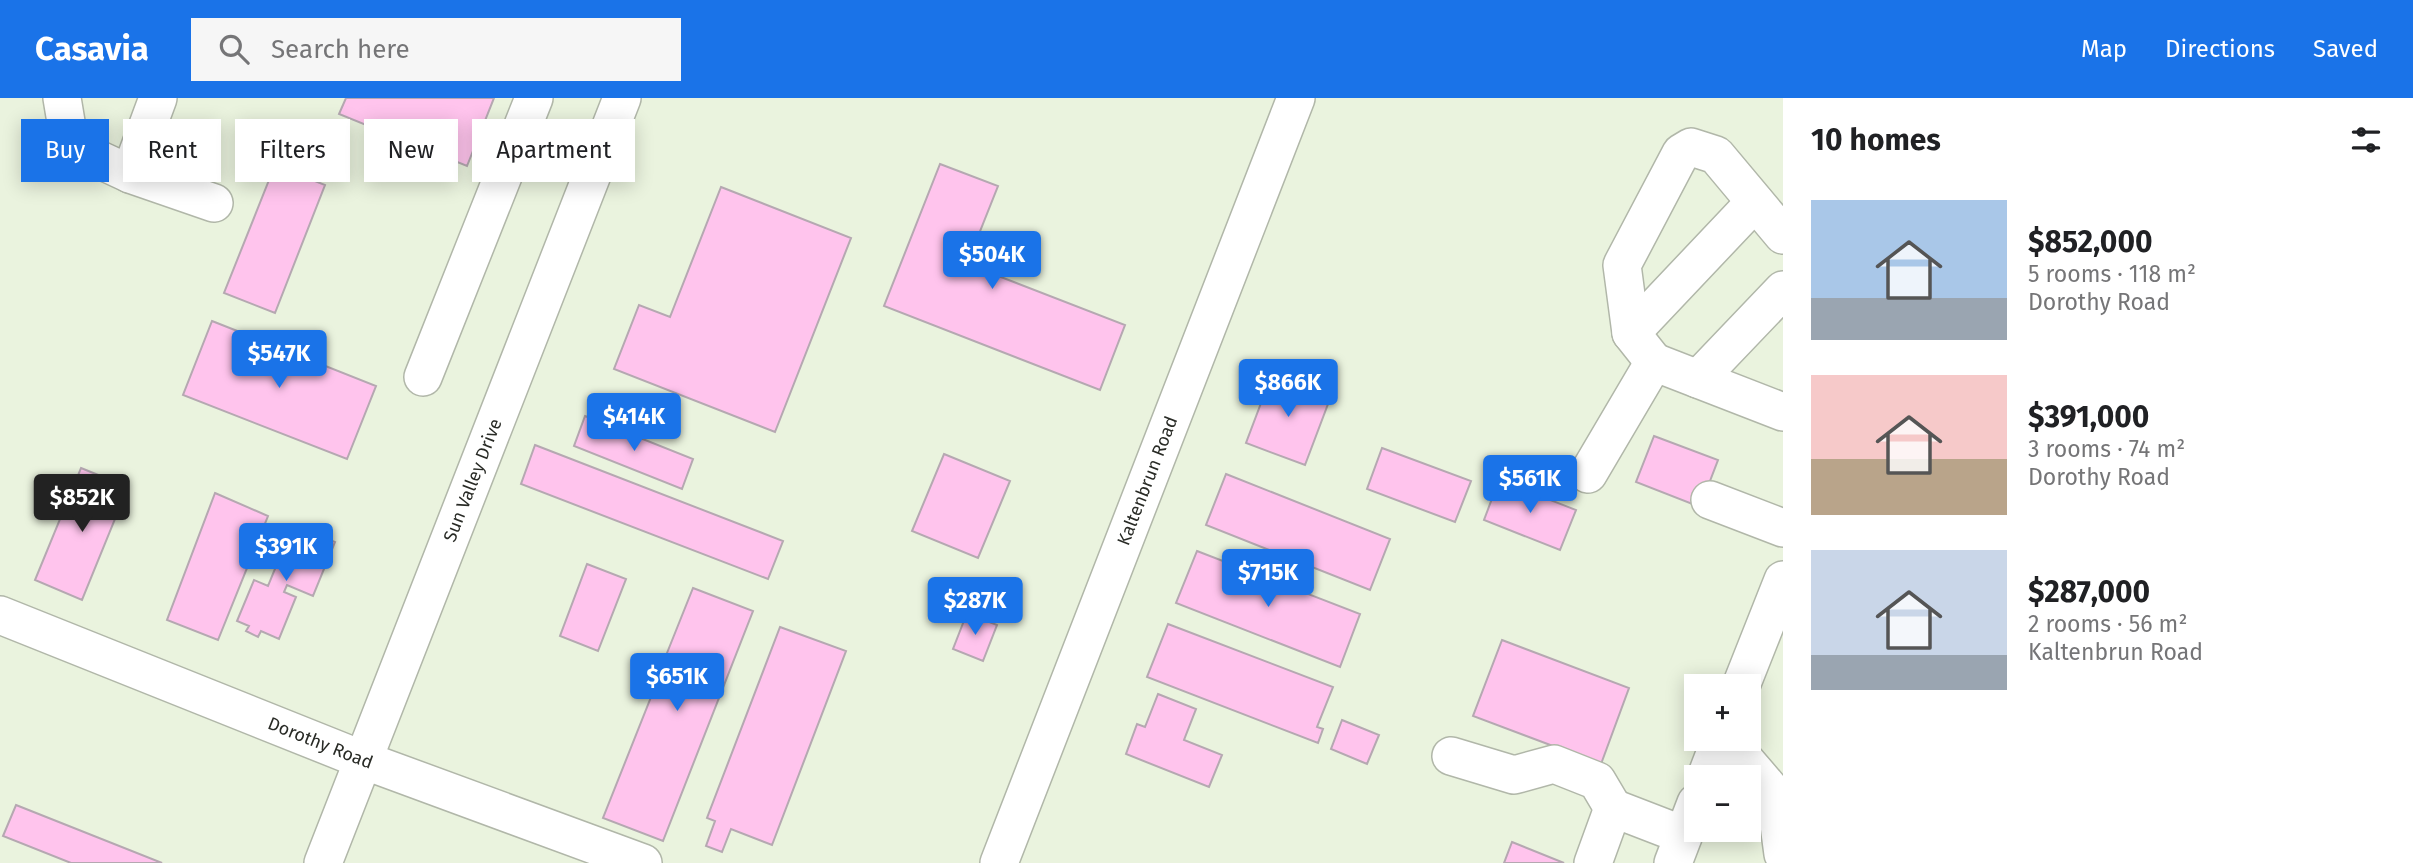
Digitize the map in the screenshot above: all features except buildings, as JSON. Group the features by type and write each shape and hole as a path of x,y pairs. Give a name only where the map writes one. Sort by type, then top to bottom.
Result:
{"street":[{"path":"62,98 70,146 123,171"},
{"path":"150,119 158,98"},
{"path":"423,377 534,98"},
{"name":"Sun Valley Drive","path":"323,863 622,98"},
{"name":"Kaltenbrun Road","path":"999,863 1296,98"},
{"path":"1783,235 1716,155 1691,147 1681,153 1622,265 1631,333 1654,362 1783,412"},
{"path":"153,182 214,203"},
{"path":"1631,333 1755,202"},
{"path":"1698,379 1783,290"},
{"path":"1588,474 1654,362"},
{"path":"1710,500 1783,527"},
{"path":"1746,674 1783,580"},
{"name":"Dorothy Road","path":"0,615 363,760 643,863"},
{"path":"1737,751 1775,795 1783,855"},
{"path":"1451,756 1514,775 1554,764 1597,781 1613,808 1684,834"},
{"path":"1593,863 1613,808"}],"shaded area":[{"path":"0,98 1783,98 1783,863 0,863"}]}
